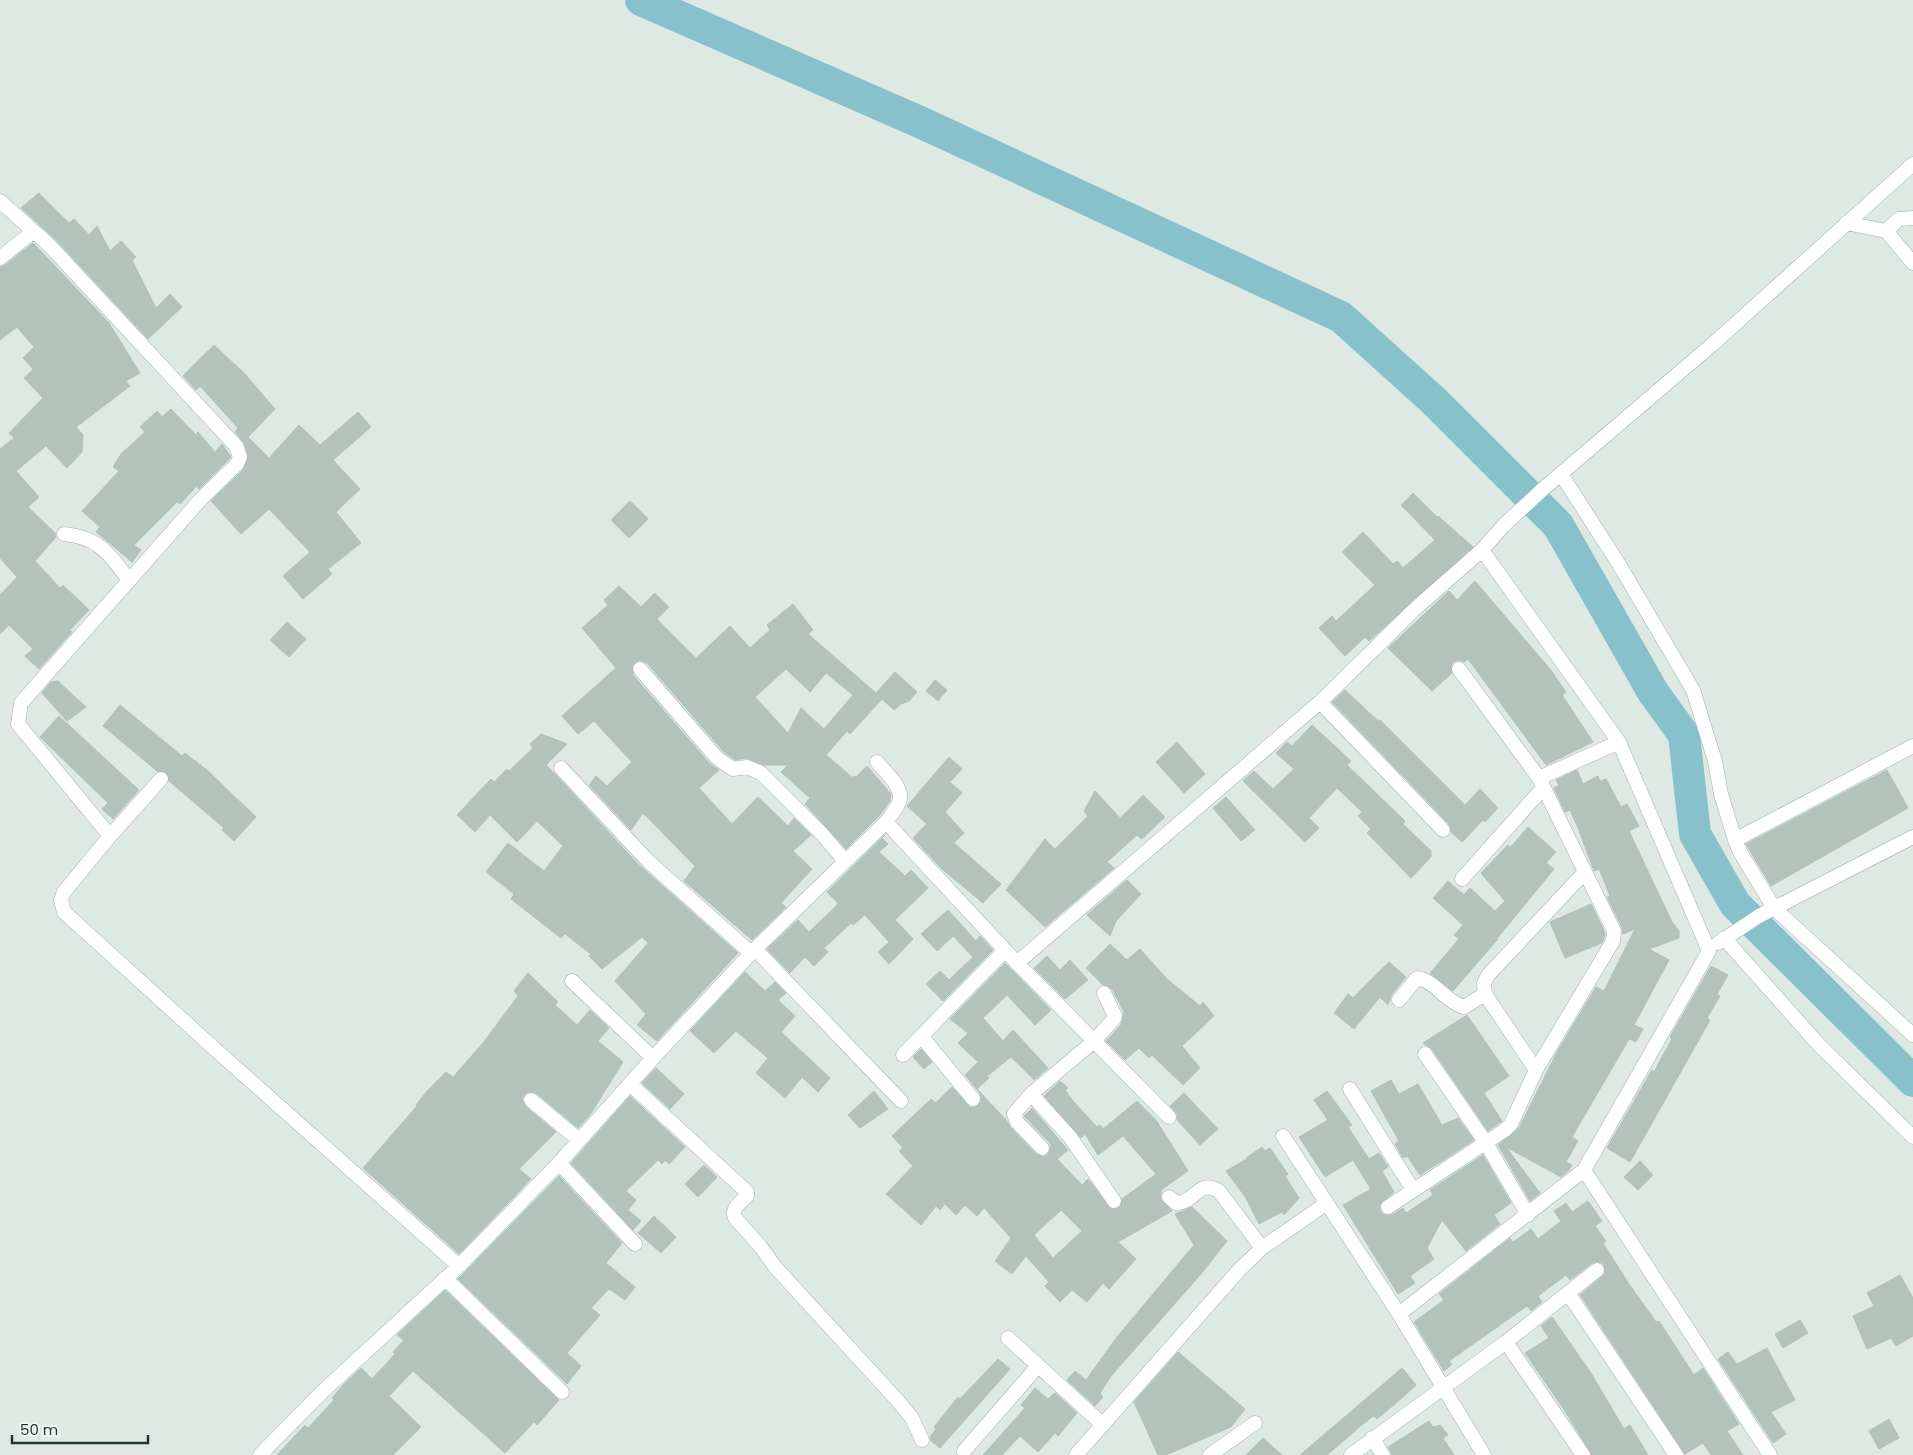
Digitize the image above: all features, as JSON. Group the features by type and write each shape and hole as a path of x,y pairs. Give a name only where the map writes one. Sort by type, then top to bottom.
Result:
{"street":[{"path":"1017,963 1320,702 1416,608 1482,550 1543,489 1714,343 1913,164"},
{"path":"0,201 34,231 236,446 240,457 237,464 201,499 21,703 18,724 110,836"},
{"path":"1886,231 1899,219 1913,218"},
{"path":"1846,223 1886,231 1913,263"},
{"path":"0,258 34,231"},
{"path":"1561,474 1620,566 1692,690 1715,761 1721,794 1735,840 1740,852 1774,908 1913,1036"},
{"path":"64,534 88,538 107,551 129,580"},
{"path":"1482,550 1619,742 1709,951"},
{"path":"640,669 717,758 732,769 747,767 761,773 822,834 845,861"},
{"path":"1388,1206 1486,1143 1511,1124 1536,1070 1612,940 1614,932 1541,783 1459,669"},
{"path":"1320,702 1443,830"},
{"path":"1462,879 1541,783 1619,742"},
{"path":"1735,840 1911,750"},
{"path":"260,1455 322,1392 459,1266 559,1163 653,1058 753,951 886,822 900,802 900,796 894,782 877,762"},
{"path":"561,768 649,862 753,951 901,1101"},
{"path":"161,779 110,836 64,892 61,900 64,912 459,1266"},
{"path":"886,822 1017,963 1169,1117"},
{"path":"1399,1314 1584,1170 1709,951 1724,938 1759,916 1913,837"},
{"path":"1536,1070 1486,994 1484,983 1488,974 1585,872"},
{"path":"1724,938 1819,1044 1913,1137"},
{"path":"903,1055 1006,950"},
{"path":"1399,1000 1417,978 1423,979 1452,1002 1464,1007 1486,994"},
{"path":"572,982 653,1058"},
{"path":"1042,1148 1014,1118 1015,1112 1031,1094 1093,1042 1115,1016 1104,993"},
{"path":"922,1037 973,1099"},
{"path":"1425,1054 1486,1143 1528,1215"},
{"path":"630,1084 747,1192 747,1196 735,1207 733,1213 735,1218 760,1246 776,1268 898,1401 912,1418 922,1440"},
{"path":"1350,1089 1413,1190"},
{"path":"1031,1094 1070,1137 1114,1201"},
{"path":"531,1100 579,1140"},
{"path":"1283,1136 1399,1314 1484,1455"},
{"path":"559,1163 635,1244"},
{"path":"1584,1170 1770,1455"},
{"path":"1169,1197 1176,1204 1184,1202 1204,1187 1212,1187 1219,1191 1262,1248"},
{"path":"1076,1455 1238,1270 1262,1248 1326,1203"},
{"path":"1351,1455 1506,1342 1597,1270"},
{"path":"445,1278 562,1392"},
{"path":"1568,1293 1676,1455"},
{"path":"1008,1338 1103,1425"},
{"path":"1506,1342 1583,1455"},
{"path":"964,1451 1038,1366"},
{"path":"1210,1455 1255,1423"},
{"path":"1372,1438 1383,1455"}],"building":[{"path":"39,193 69,223 74,219 89,235 97,226 110,251 121,241 136,257 132,260 156,308 170,294 182,307 148,339 56,240 21,208"},
{"path":"33,243 109,323 140,373 126,381 130,386 76,427 83,435 82,452 67,468 46,446 16,471 39,497 28,507 55,533 56,537 35,561 60,588 63,585 89,610 70,630 72,632 39,669 25,656 33,649 9,625 0,634 0,595 17,577 0,558 0,449 14,438 9,433 43,398 24,378 33,369 23,358 34,347 17,327 0,340 0,267"},
{"path":"214,345 245,374 275,409 248,437 269,458 299,425 320,445 358,412 371,427 333,460 360,489 336,512 361,543 328,569 332,574 303,599 283,576 310,552 269,509 241,534 211,501 243,470 248,455 244,443 235,432 238,428 200,386 196,390 183,376"},
{"path":"171,409 196,435 198,432 215,452 222,444 231,457 199,489 197,486 180,504 177,502 134,545 141,550 132,562 96,532 100,527 82,511 119,471 113,467 121,454 145,432 140,427 157,411 162,417"},
{"path":"1413,493 1437,517 1473,547 1369,641 1365,637 1345,656 1319,628 1332,616 1336,621 1375,585 1342,552 1363,532 1393,564 1397,561 1403,568 1435,540 1401,505"},
{"path":"630,501 648,519 629,538 611,520"},
{"path":"1475,581 1550,669 1566,692 1562,695 1593,742 1546,765 1468,659 1464,662 1459,660 1453,662 1451,666 1452,673 1432,691 1388,648 1449,591 1457,600"},
{"path":"619,586 641,607 655,593 669,607 657,619 696,658 730,626 750,648 770,630 767,625 793,604 813,630 808,634 876,693 895,672 917,692 909,701 901,704 894,710 882,699 850,734 847,731 826,755 853,778 867,766 891,794 890,801 879,816 846,849 805,804 810,798 781,772 788,765 764,765 746,758 735,760 723,751 647,663 639,660 632,666 633,675 710,764 719,770 699,788 732,824 758,797 788,826 794,818 811,835 793,851 812,869 781,903 786,907 752,940 684,881 695,866 643,813 631,830 589,785 596,776 607,786 632,762 594,721 578,734 562,716 616,668 582,628 608,605 604,600","holes":["786,669 810,692 826,673 853,695 824,729 801,708 788,733 755,697"]},
{"path":"287,622 306,639 289,657 270,640"},
{"path":"935,680 947,690 938,701 926,691"},
{"path":"58,681 86,707 67,721 42,693 51,682"},
{"path":"1345,690 1378,721 1380,720 1465,805 1480,789 1498,808 1485,822 1483,820 1462,842 1451,832 1449,824 1332,702"},
{"path":"120,705 182,756 185,753 207,770 256,817 234,841 222,830 224,828 169,781 166,772 157,771 103,726"},
{"path":"59,716 139,790 113,819 102,809 108,803 40,737"},
{"path":"1312,725 1351,761 1347,765 1405,821 1403,824 1431,851 1431,857 1411,878 1367,833 1371,829 1358,816 1362,812 1337,788 1309,818 1319,828 1305,842 1243,781 1254,771 1273,789 1294,769 1276,753 1287,742 1292,746"},
{"path":"541,734 567,744 546,765 638,864 738,953 657,1041 637,1025 646,1014 615,981 648,943 642,937 602,969 589,956 591,954 565,934 561,938 511,899 514,894 486,872 508,843 544,871 563,846 537,821 517,842 490,815 475,832 457,815 491,779 494,782 507,769 509,771 533,748 530,744"},
{"path":"1177,742 1205,774 1184,793 1156,762"},
{"path":"949,757 962,769 950,782 962,793 945,812 964,833 954,843 1001,884 983,903 942,869 913,838 927,824 907,806"},
{"path":"1577,770 1583,784 1598,776 1600,781 1606,779 1621,807 1627,804 1639,826 1629,831 1672,922 1679,931 1679,938 1649,949 1669,960 1634,1025 1643,1029 1636,1042 1629,1039 1572,1137 1578,1141 1566,1162 1572,1165 1569,1170 1561,1177 1506,1147 1540,1193 1530,1201 1498,1145 1519,1128 1557,1052 1596,987 1604,991 1635,929 1623,934 1622,927 1607,897 1610,896 1599,869 1594,871 1570,810 1565,812 1554,788 1559,785 1556,780"},
{"path":"1887,770 1908,808 1771,886 1746,844"},
{"path":"1095,791 1120,818 1143,795 1165,817 1142,839 1137,835 1107,862 1114,868 1045,927 1006,890 1045,839 1055,849 1088,816 1084,811"},
{"path":"1226,797 1255,830 1241,841 1213,808"},
{"path":"1528,827 1556,852 1546,863 1554,869 1495,941 1498,939 1453,991 1430,973 1459,939 1454,935 1463,925 1433,898 1448,881 1464,895 1470,888 1495,911 1505,901 1481,873 1508,845 1510,848"},
{"path":"885,835 882,838 888,844 879,852 905,876 911,870 928,888 895,920 913,939 889,964 878,952 889,942 865,915 853,925 851,923 824,948 828,952 814,966 805,957 790,973 767,949 798,920 809,932 836,906 838,903 827,892"},
{"path":"1127,880 1141,894 1116,921 1110,936 1087,915"},
{"path":"1591,904 1605,933 1602,943 1565,958 1550,922"},
{"path":"948,910 976,941 980,936 993,950 943,1001 926,984 940,971 949,980 973,957 953,936 937,951 921,934"},
{"path":"1110,944 1127,960 1140,949 1167,979 1200,1006 1203,1002 1214,1016 1182,1046 1200,1068 1183,1085 1152,1055 1149,1058 1139,1048 1125,1060 1106,1041 1121,1025 1124,1012 1112,989 1103,985 1086,968"},
{"path":"1047,956 1060,970 1070,960 1088,980 1065,999 1034,968"},
{"path":"1389,962 1406,977 1392,994 1388,1005 1380,997 1354,1029 1334,1013 1348,994 1353,998"},
{"path":"1005,963 1051,1010 1035,1025 1007,995 983,1018 1003,1041 1013,1030 1048,1068 1034,1080 1011,1057 987,1076 989,1078 977,1089 1007,1121 1011,1128 1036,1154 1044,1157 1048,1154 1051,1146 1049,1142 1024,1116 1032,1108 1068,1150 1057,1159 1082,1185 1088,1179 1111,1209 1119,1208 1122,1199 1156,1174 1123,1136 1098,1155 1085,1134 1081,1138 1044,1096 1060,1081 1068,1088 1065,1090 1073,1101 1097,1127 1100,1125 1103,1129 1137,1101 1156,1120 1188,1171 1161,1190 1161,1200 1172,1211 1118,1242 1136,1259 1109,1289 1103,1283 1087,1302 1072,1290 1060,1302 1045,1286 1049,1282 1026,1256 1012,1274 995,1261 1011,1238 984,1208 977,1216 965,1205 956,1215 945,1204 940,1210 936,1206 921,1225 886,1194 913,1166 899,1151 903,1148 892,1136 931,1099 936,1103 952,1087 970,1107 975,1107 981,1102 980,1093 965,1075 978,1062 958,1043 968,1033 950,1019","holes":["1061,1210 1082,1231 1053,1258 1034,1235"]},
{"path":"1711,966 1728,975 1717,994 1720,996 1707,1018 1710,1020 1630,1162 1607,1148 1652,1070 1654,1072 1672,1039 1670,1037"},
{"path":"745,972 765,991 775,982 786,993 778,1000 795,1016 781,1032 830,1078 818,1092 802,1077 785,1098 756,1073 768,1058 736,1031 714,1053 690,1031"},
{"path":"528,973 558,1002 555,1005 577,1025 590,1010 609,1028 598,1041 623,1062 590,1115 578,1128 536,1093 528,1092 525,1094 522,1099 525,1106 556,1132 519,1169 531,1179 459,1254 363,1168 417,1106 428,1090 446,1072 453,1077 483,1043 518,996 514,991"},
{"path":"1467,1015 1509,1076 1484,1093 1502,1121 1488,1131 1432,1049 1423,1043"},
{"path":"921,1049 932,1062 924,1069 913,1057"},
{"path":"656,1068 684,1094 670,1109 642,1083"},
{"path":"1391,1080 1399,1094 1418,1084 1442,1125 1458,1118 1474,1140 1420,1175 1407,1156 1403,1158 1395,1144 1399,1141 1371,1091"},
{"path":"874,1091 888,1109 860,1128 848,1115"},
{"path":"1327,1091 1352,1125 1348,1127 1369,1159 1379,1153 1388,1167 1382,1171 1394,1192 1380,1204 1380,1211 1384,1215 1392,1215 1403,1208 1406,1213 1433,1195 1430,1190 1483,1155 1511,1203 1494,1215 1500,1224 1466,1251 1442,1220 1427,1248 1434,1259 1410,1276 1415,1283 1398,1294 1343,1205 1371,1189 1353,1160 1325,1177 1299,1137 1328,1120 1314,1100"},
{"path":"1184,1093 1218,1129 1200,1145 1177,1120 1177,1114 1170,1106"},
{"path":"630,1096 685,1147 669,1164 665,1160 662,1164 658,1160 626,1191 636,1200 628,1210 641,1221 633,1230 571,1163"},
{"path":"1262,1147 1265,1151 1270,1148 1288,1174 1285,1176 1299,1198 1284,1215 1282,1212 1259,1224 1246,1198 1226,1171 1247,1159"},
{"path":"1640,1161 1653,1175 1638,1190 1624,1177"},
{"path":"704,1165 717,1177 698,1197 685,1184"},
{"path":"559,1176 622,1243 606,1263 635,1287 625,1300 609,1289 591,1308 600,1315 567,1353 581,1366 567,1384 458,1279"},
{"path":"1588,1201 1602,1221 1595,1226 1606,1241 1603,1243 1629,1284 1656,1322 1659,1321 1694,1375 1703,1368 1739,1424 1727,1431 1743,1455 1711,1455 1703,1443 1685,1454 1580,1295 1605,1274 1604,1265 1600,1262 1592,1263 1570,1280 1566,1275 1538,1296 1542,1302 1531,1311 1527,1306 1449,1361 1452,1364 1444,1371 1414,1322 1444,1300 1439,1294 1510,1238 1513,1242 1531,1229 1538,1239 1561,1221 1554,1211 1566,1203 1572,1212"},
{"path":"1192,1207 1227,1241 1201,1274 1111,1376 1100,1393 1103,1397 1095,1406 1067,1380 1075,1371 1086,1380 1117,1337 1194,1245 1175,1214"},
{"path":"654,1216 676,1237 661,1253 638,1233"},
{"path":"1900,1275 1913,1298 1913,1336 1896,1346 1891,1338 1867,1349 1853,1316 1874,1306 1867,1293"},
{"path":"445,1290 559,1400 537,1425 534,1422 505,1453 413,1371 389,1396 421,1427 393,1455 277,1455 305,1425 308,1428 334,1400 332,1398 344,1384 361,1368 372,1379 395,1354 393,1352 404,1340 397,1335"},
{"path":"1552,1317 1591,1373 1624,1429 1630,1425 1648,1455 1592,1455 1563,1408 1525,1353 1549,1338 1541,1326"},
{"path":"1800,1320 1808,1333 1783,1348 1775,1334"},
{"path":"1767,1348 1795,1400 1771,1412 1786,1434 1773,1443 1718,1359 1728,1352 1737,1364"},
{"path":"1178,1352 1245,1409 1231,1427 1166,1455 1158,1455 1134,1402"},
{"path":"998,1359 1010,1369 940,1448 931,1441 930,1437 936,1429 934,1427 958,1397 960,1399"},
{"path":"1402,1368 1416,1385 1402,1398 1377,1419 1374,1416 1363,1424 1327,1455 1300,1455"},
{"path":"1035,1388 1048,1399 1055,1393 1077,1413 1058,1436 1055,1433 1038,1452 1020,1436 1002,1455 983,1455 1025,1408 1021,1405"},
{"path":"1889,1419 1899,1438 1879,1449 1869,1431"},
{"path":"1429,1421 1433,1427 1440,1425 1448,1435 1443,1438 1454,1455 1392,1455 1388,1447"},
{"path":"1263,1438 1282,1455 1246,1455"}],"waterway":[{"path":"641,0 922,123 1341,317 1434,401 1558,525 1653,692 1684,735 1695,834 1735,904 1913,1081"}]}
